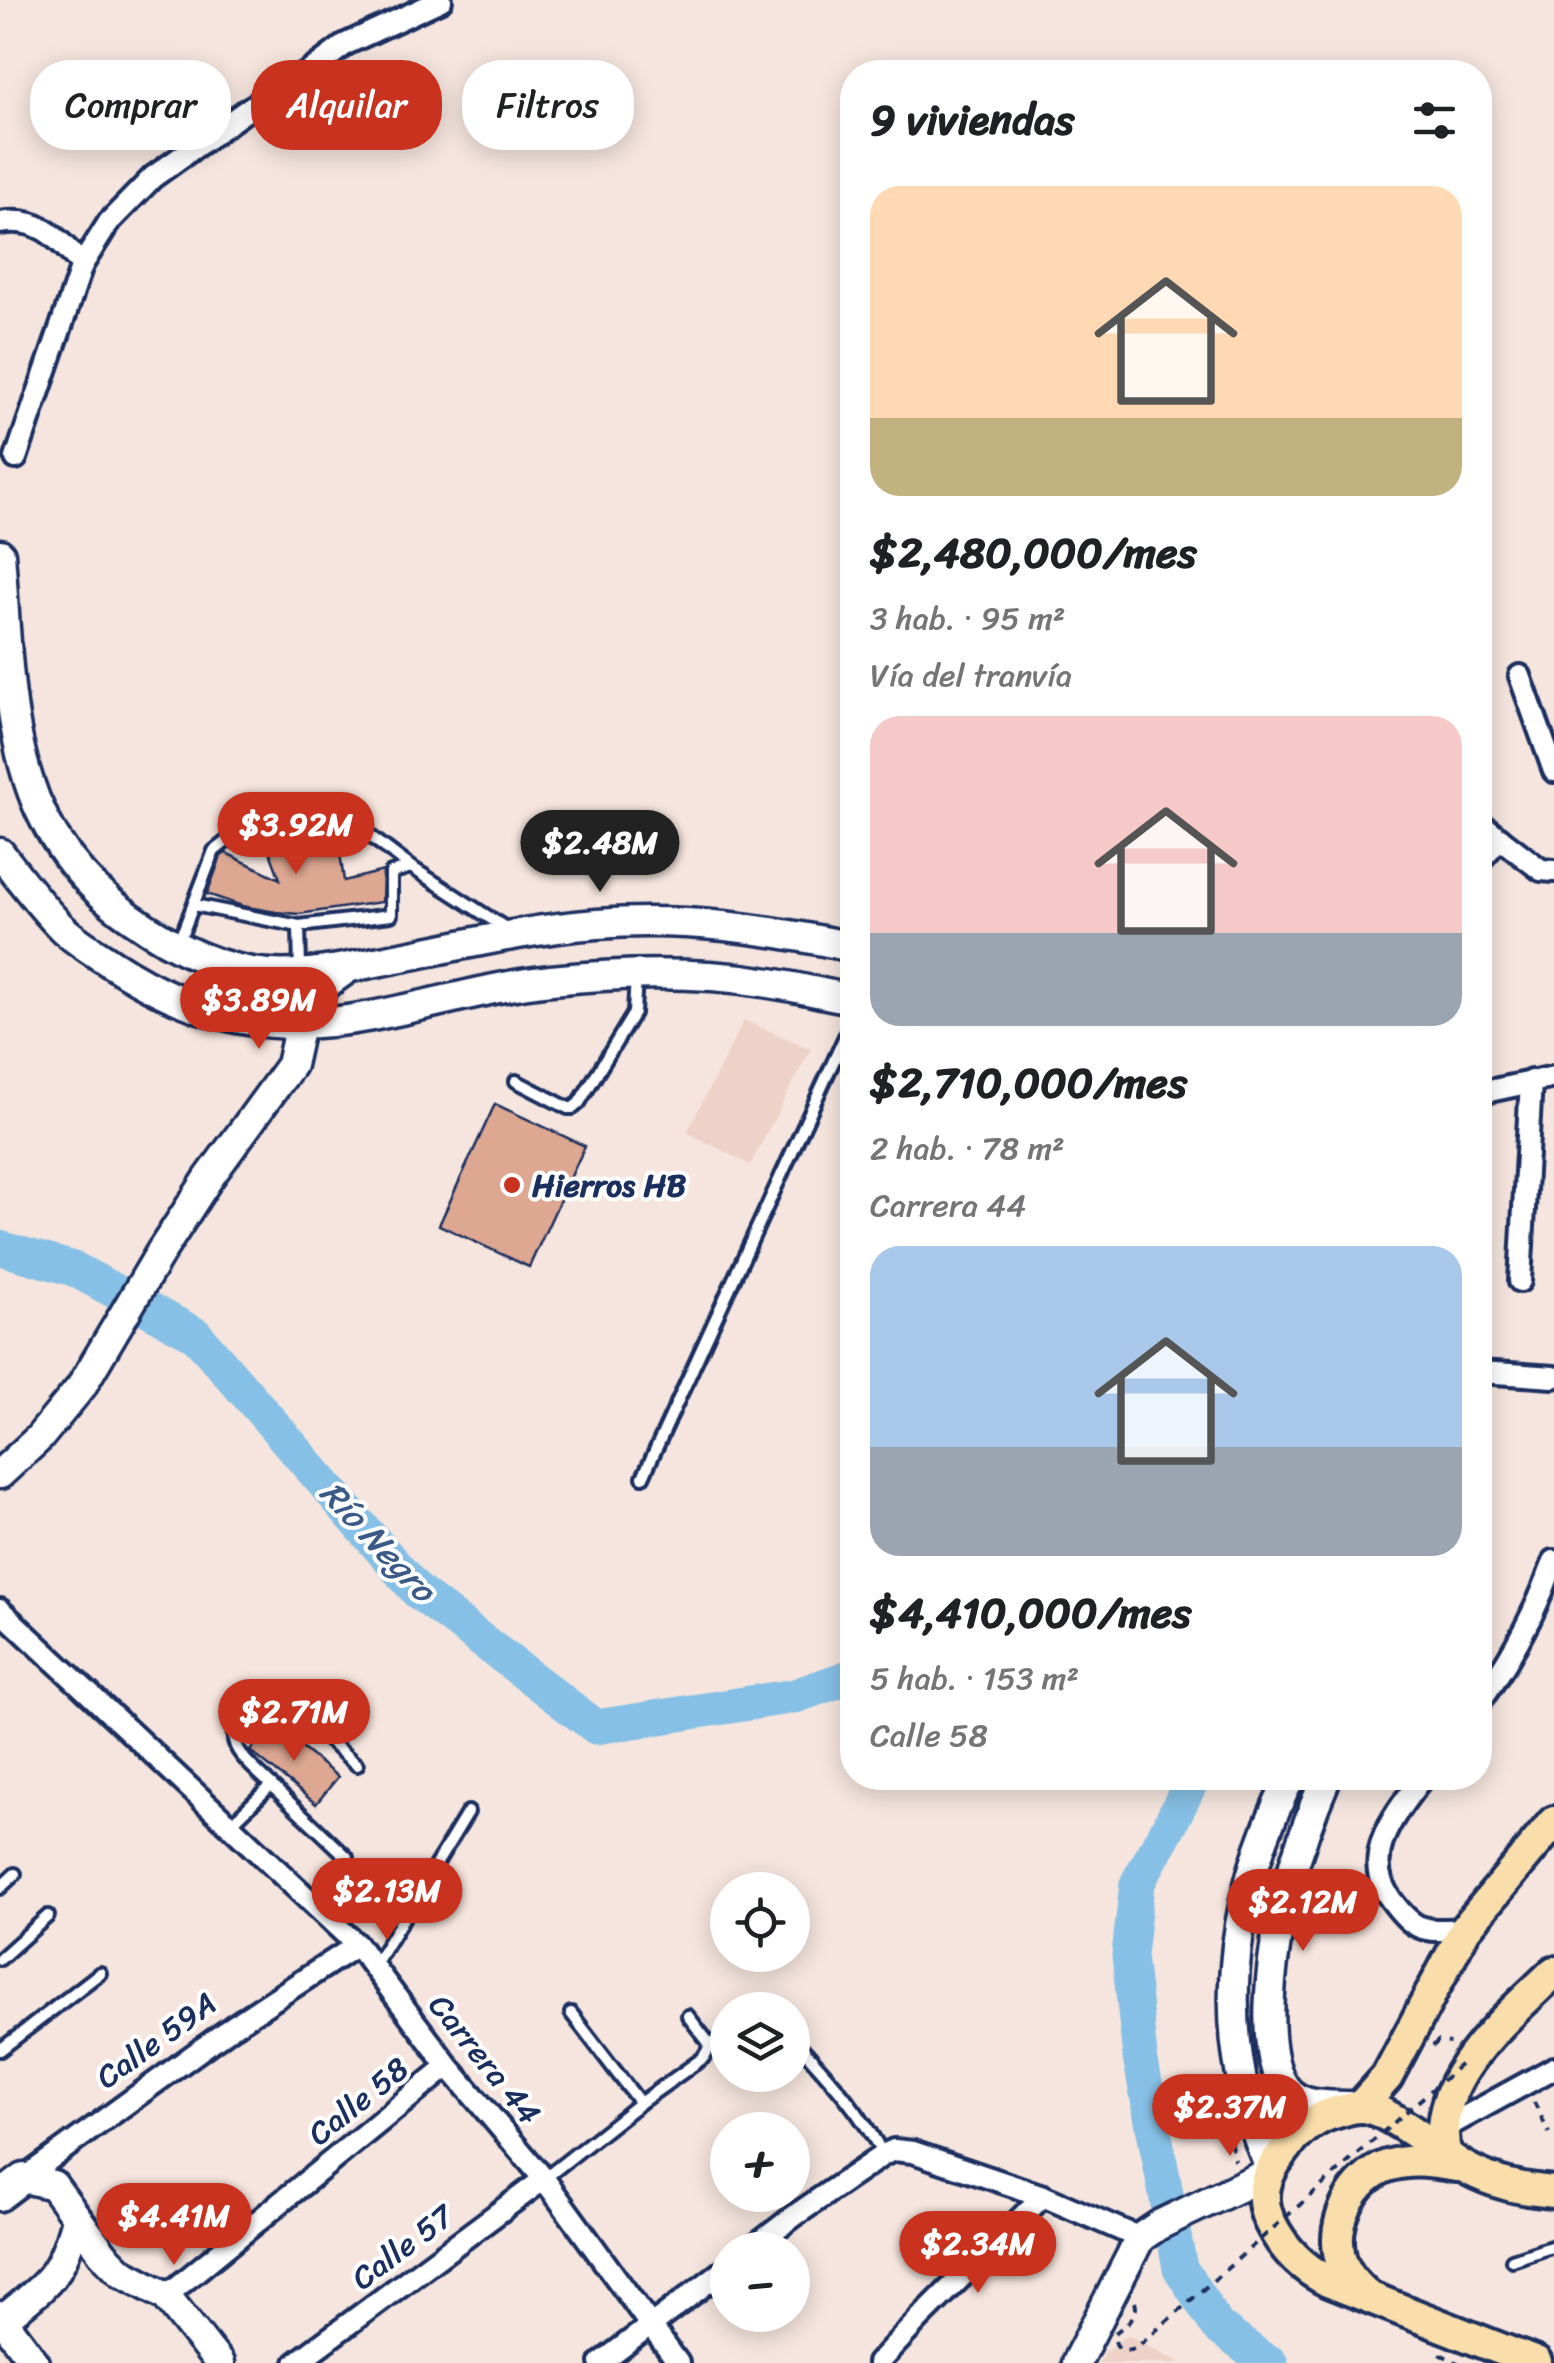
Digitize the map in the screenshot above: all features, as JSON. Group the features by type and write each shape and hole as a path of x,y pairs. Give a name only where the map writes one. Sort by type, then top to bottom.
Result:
{"main road":[{"path":"0,554 16,736 42,815 85,879 118,908 175,945 222,963 268,974 348,968 514,934 657,920 782,933 840,945"},
{"path":"0,853 66,931 136,980 181,1002 264,1024 370,1017 547,980 636,974 762,982 840,997"},
{"path":"0,1474 39,1438 80,1388 208,1179 291,1065 300,1024 317,994 348,968"},
{"path":"268,974 300,1024"},
{"path":"1269,2170 1248,2107 1236,2051 1233,1996 1236,1941 1248,1886 1268,1821 1284,1790"},
{"path":"1321,1790 1287,1887 1276,1940 1269,2004 1277,2076 1296,2098 1380,2112 1502,2185 1554,2192"},
{"path":"1536,2363 1308,2271 1280,2239 1264,2206 1264,2191 1269,2170 1294,2137 1324,2115 1361,2106 1387,2076 1465,1929 1554,1822"},
{"path":"1451,2151 1448,2101 1466,2065 1491,2034 1554,1972"},
{"path":"1369,2298 1350,2280 1340,2258 1338,2235 1343,2212 1366,2179 1385,2167 1451,2151"},
{"path":"1076,2363 1140,2238 1269,2170"},
{"path":"24,2178 54,2185 104,2256 121,2272 166,2296 220,2363"},
{"name":"Calle 59A","path":"0,2196 24,2178"},
{"path":"1217,2198 1242,2199 1264,2206"},
{"path":"35,2363 1,2318 49,2282 62,2264 76,2219"}],"street":[{"path":"16,458 82,266 109,222 154,177 247,110 346,44 441,0"},
{"path":"0,224 30,222 54,235 82,266"},
{"path":"1520,676 1554,771"},
{"path":"1492,832 1548,870"},
{"path":"1492,847 1500,838"},
{"path":"1492,1090 1554,1077"},
{"path":"1520,1280 1531,1081"},
{"path":"1492,1373 1554,1377"},
{"path":"1492,1684 1543,1592 1554,1561"},
{"name":"Carrera 44","path":"0,1610 357,1945 448,2066 544,2180 678,2363"},
{"path":"1413,1790 1381,1842 1377,1868 1383,1889 1408,1922 1428,1931 1465,1929"},
{"name":"Calle 59A","path":"24,2178 232,2027 357,1945"},
{"name":"Calle 58","path":"166,2296 448,2066"},
{"path":"1451,2151 1525,2084 1554,2068"},
{"path":"773,2232 889,2153 914,2152 1043,2196 1140,2238"},
{"path":"54,2156 54,2185"},
{"name":"Calle 57","path":"296,2363 544,2180"},
{"path":"878,2363 1043,2196"},
{"path":"601,2363 710,2282"}],"lane":[{"path":"175,945 214,851 252,821 354,824 411,867 514,934"},
{"path":"194,905 299,926 391,916 391,873 411,867"},
{"path":"299,926 300,973"},
{"path":"516,1081 573,1108 634,1013 636,974"},
{"path":"643,1477 840,1047"},
{"path":"347,1857 236,1748 234,1728 251,1706 264,1699 279,1703 357,1765"},
{"path":"230,1825 270,1785"},
{"path":"374,1966 468,1812"},
{"path":"0,1888 15,1874"},
{"path":"0,1960 48,1916"},
{"path":"0,2050 100,1973"},
{"path":"571,2013 640,2103"},
{"path":"544,2180 702,2058 709,2042 688,2016"},
{"path":"810,2057 889,2153"},
{"path":"1512,2260 1554,2246"}],"path":[{"path":"1428,2050 1438,2040 1460,2048"},
{"path":"1136,2302 1134,2317 1114,2334 1118,2348 1126,2351 1136,2348 1461,2064 1464,2056"},
{"path":"1387,2076 1434,2100 1442,2084 1434,2078"},
{"path":"1525,2084 1549,2134"}],"shaded area":[{"path":"744,1020 811,1049 750,1165 687,1132"},
{"path":"1128,2335 1181,2363 1099,2363 1103,2353"}],"building":[{"path":"276,830 337,832 344,881 383,871 382,902 299,914 242,906 207,894 221,856 226,853 280,879 268,847"},
{"name":"Hierros HB","path":"495,1104 585,1146 529,1267 439,1225"},
{"path":"272,1724 338,1777 316,1804 250,1751"}],"waterway":[{"name":"Río Negro","path":"0,1248 74,1269 196,1335 418,1592 596,1727 795,1696 840,1680"},
{"name":"Río Negro","path":"1187,1790 1137,1884 1129,1955 1140,2057 1180,2268 1218,2327 1271,2363"}],"place":[{"name":"Hierros HB","path":"512,1185"}]}
